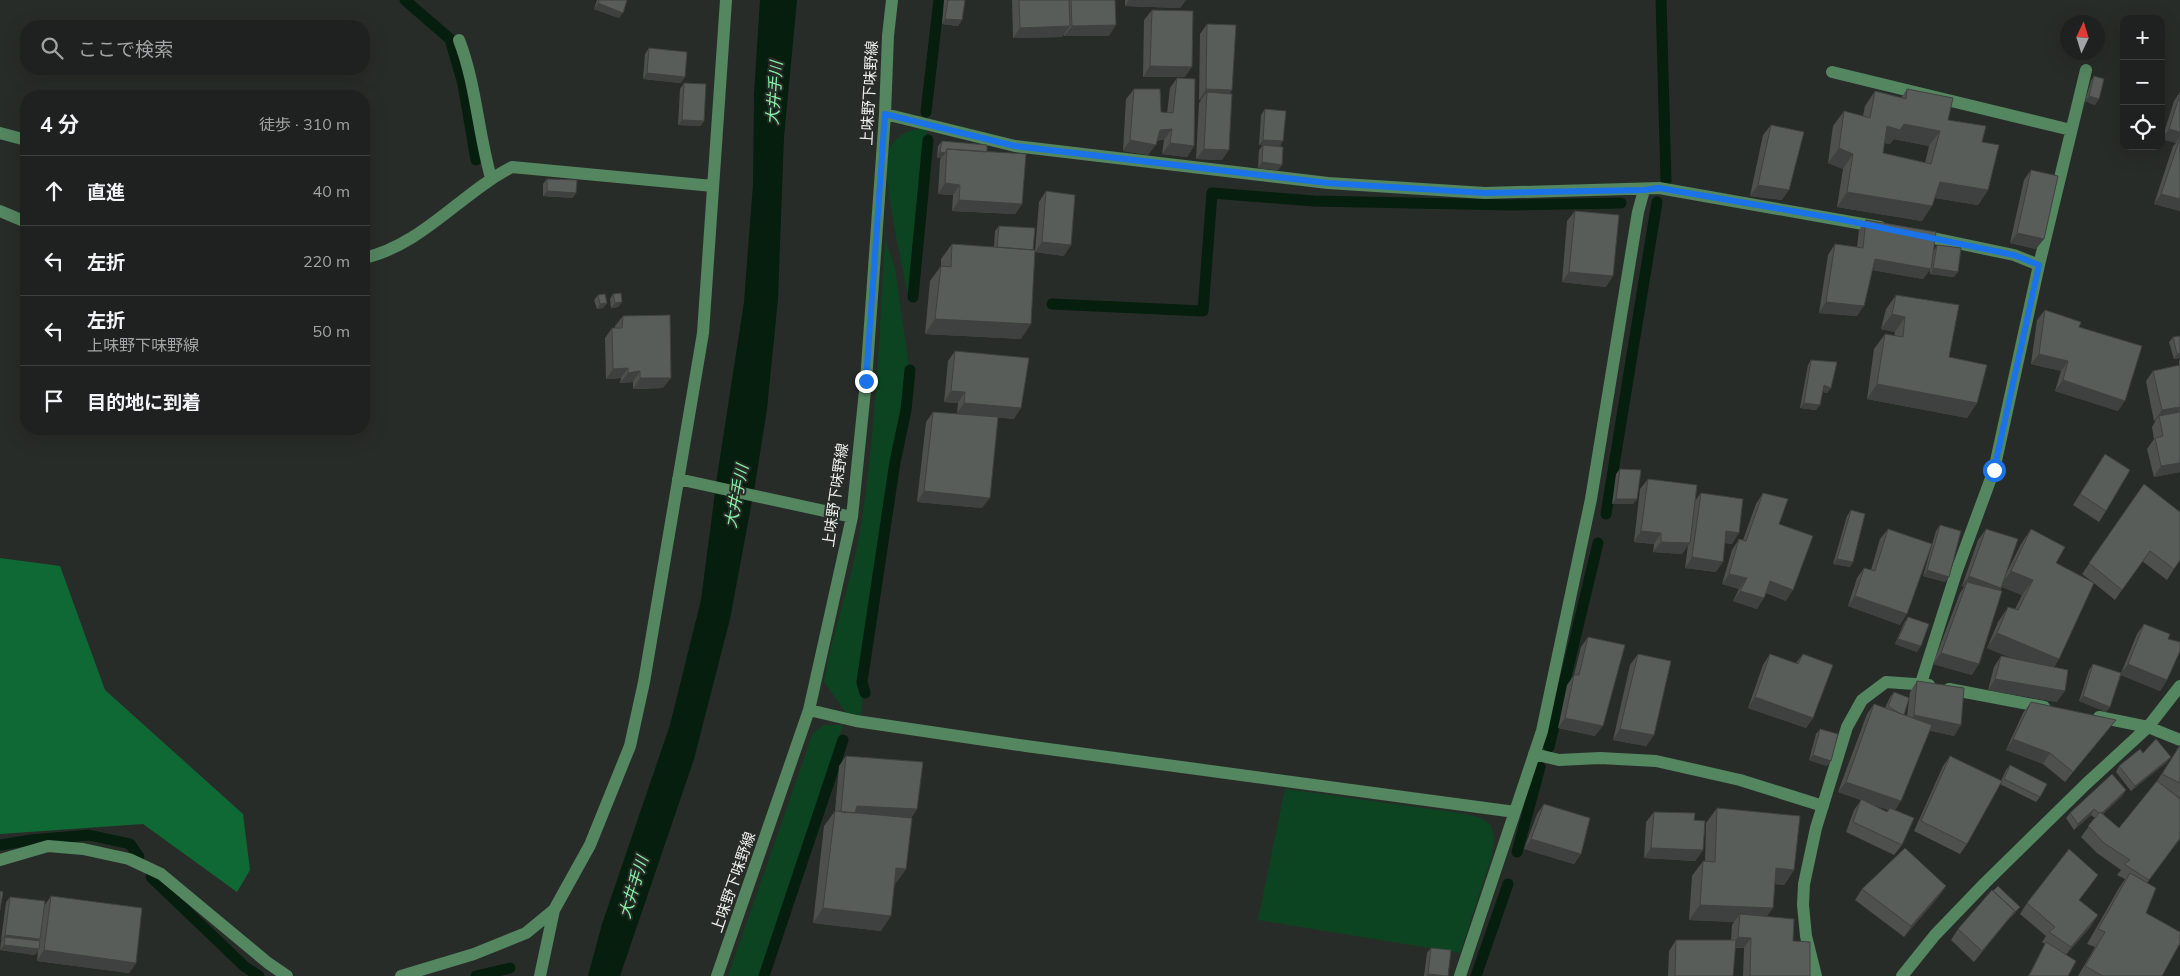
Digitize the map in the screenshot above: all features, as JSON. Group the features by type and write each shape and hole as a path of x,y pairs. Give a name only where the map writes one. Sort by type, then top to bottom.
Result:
{"street":[{"path":"540,976 554,910 590,845 630,746 659,598 703,333 726,0"},
{"name":"上味野下味野線","path":"717,976 809,710 852,517 866,381 885,114 888,36 892,0"},
{"path":"459,40 470,68 484,151 491,178"},
{"path":"1921,683 1956,573 1994,470 2039,265 2086,70"},
{"path":"1832,72 2071,130"},
{"path":"885,114 1015,146 1328,183 1485,193 1644,190 1659,188 1888,229"},
{"path":"0,133 20,138"},
{"path":"370,256 398,244 436,221 491,178 512,168 713,186"},
{"path":"1460,976 1542,730 1591,499 1638,212 1644,190"},
{"path":"0,212 20,220"},
{"path":"1907,233 2014,255 2039,265"},
{"path":"678,479 852,517"},
{"path":"1816,976 1806,936 1803,898 1804,884 1823,806 1847,727 1862,700 1886,682 1921,683 2058,710"},
{"path":"1902,976 1935,935 1985,883 2086,784 2148,727 2180,686"},
{"path":"809,710 856,721 1026,746 1515,812"},
{"path":"2085,715 2148,727 2180,740"},
{"path":"1534,754 1559,760 1600,758 1656,761 1740,780 1823,806"},
{"path":"0,860 48,846 84,849 129,859 161,874 268,963 287,976"},
{"path":"400,976 474,954 526,933 554,910"}],"green space":[{"path":"927,128 911,300 909,301 890,201 888,153 903,134"},
{"path":"885,239 895,269 909,365 866,632 859,685 863,696 860,718 847,714 824,682 860,531 870,459"},
{"path":"0,558 60,566 105,690 243,814 250,870 237,892 143,824 0,834"},
{"path":"824,725 843,725 760,976 728,976 813,733"},
{"path":"1285,789 1467,814 1481,818 1491,825 1494,839 1492,856 1460,953 1258,920"}],"water":[{"name":"大井手川","path":"760,0 797,0 784,137 778,299 767,409 755,485 730,619 694,759 620,976 588,976 602,924 670,725 701,600 717,477 744,302 753,184 754,94"}],"building":[{"path":"599,0 627,0 623,13 598,3"},
{"path":"948,0 965,0 962,20 945,19"},
{"path":"1019,0 1069,0 1070,26 1020,28"},
{"path":"1071,0 1115,0 1116,25 1072,26"},
{"path":"1152,10 1193,11 1192,67 1150,66"},
{"path":"1207,24 1236,25 1232,90 1206,89"},
{"path":"649,48 687,52 685,77 647,73"},
{"path":"2094,76 2104,79 2099,99 2089,96"},
{"path":"1177,78 1195,79 1194,146 1170,143 1172,129 1160,130 1156,145 1130,140 1134,89 1160,89 1161,112 1173,113"},
{"path":"684,83 706,84 704,121 682,120"},
{"path":"1907,89 1953,98 1948,120 1986,126 1982,142 1999,145 1988,190 1940,182 1932,206 1847,192 1853,154 1839,148 1844,111 1870,118 1875,91 1906,99","holes":["1904,124 1940,131 1931,164 1883,153 1887,126 1900,130"]},
{"path":"1207,92 1232,94 1229,150 1204,149"},
{"path":"2180,94 2180,132 2169,129"},
{"path":"1265,109 1286,111 1283,141 1263,140"},
{"path":"1771,125 1804,132 1789,190 1758,185"},
{"path":"2180,138 2180,199 2161,194"},
{"path":"942,141 987,145 987,152 947,149 945,153 940,152"},
{"path":"1263,145 1283,147 1282,165 1262,162"},
{"path":"947,149 1026,154 1022,204 959,200 960,185 945,183"},
{"path":"2031,170 2058,176 2044,239 2017,233"},
{"path":"547,179 577,180 576,193 547,191"},
{"path":"1046,191 1075,195 1071,245 1042,242"},
{"path":"1575,211 1619,215 1613,276 1569,272"},
{"path":"1866,220 1936,232 1931,269 1875,259 1864,306 1826,302 1835,244 1863,248"},
{"path":"999,226 1035,228 1033,250 997,247"},
{"path":"952,244 1035,250 1031,324 935,319 941,266 951,267"},
{"path":"1937,245 1961,248 1958,272 1933,268"},
{"path":"621,293 622,302 615,303 613,294"},
{"path":"605,294 607,303 600,304 598,295"},
{"path":"1896,295 1959,305 1949,357 1987,365 1977,403 1877,384 1885,334 1903,337 1905,317 1892,314"},
{"path":"2045,310 2081,322 2079,327 2142,346 2125,401 2063,380 2068,361 2039,354"},
{"path":"670,315 671,378 640,378 640,371 628,373 628,368 613,369 612,328 622,328 623,316"},
{"path":"2180,336 2180,353 2177,354 2173,337"},
{"path":"955,351 1029,358 1021,408 964,403 965,392 951,391"},
{"path":"1811,360 1837,362 1831,388 1824,385 1820,405 1804,403"},
{"path":"2180,365 2180,407 2162,410 2153,371"},
{"path":"933,412 998,417 990,498 924,491"},
{"path":"2180,412 2180,463 2161,466 2155,438 2163,436 2159,416"},
{"path":"2105,454 2130,470 2106,511 2080,494"},
{"path":"1620,469 1641,470 1637,499 1616,499"},
{"path":"1648,479 1697,485 1690,543 1661,542 1661,533 1641,531"},
{"path":"2144,484 2180,512 2180,560 2174,569 2150,551 2122,590 2089,563"},
{"path":"1701,493 1743,499 1739,533 1726,531 1723,562 1692,557"},
{"path":"1763,493 1788,499 1779,524 1813,536 1793,590 1770,581 1764,598 1740,591 1747,578 1729,574 1739,539 1746,541"},
{"path":"1851,510 1865,514 1853,562 1837,559"},
{"path":"1940,525 1961,531 1949,577 1927,570"},
{"path":"1888,529 1932,544 1907,614 1855,596 1864,568 1875,571"},
{"path":"1986,529 2018,539 2001,588 1969,576"},
{"path":"2031,529 2065,547 2056,563 2094,583 2059,659 1997,633 2008,607 2018,610 2033,580 2011,571"},
{"path":"1967,582 2002,591 1979,664 1941,653"},
{"path":"1908,617 1929,624 1921,646 1898,639"},
{"path":"2144,624 2170,634 2168,639 2180,642 2180,651 2167,680 2128,664"},
{"path":"1588,637 1625,645 1603,726 1565,718 1574,675 1579,675"},
{"path":"1638,654 1671,661 1654,735 1620,729"},
{"path":"1770,654 1798,664 1803,654 1833,665 1813,718 1755,697"},
{"path":"2001,656 2068,670 2065,691 1995,679"},
{"path":"2093,664 2121,673 2110,707 2083,696"},
{"path":"1917,681 1964,688 1961,725 1914,715"},
{"path":"1894,692 1909,698 1904,715 1888,706"},
{"path":"2031,702 2116,720 2073,772 2050,753 2013,739"},
{"path":"1874,704 1932,725 1901,801 1846,782"},
{"path":"1820,729 1838,734 1831,761 1813,755"},
{"path":"2156,739 2171,757 2135,786 2119,766 2140,749 2143,753"},
{"path":"2180,745 2180,783 2162,774"},
{"path":"846,756 923,762 917,809 857,806 855,813 841,812"},
{"path":"1950,756 2002,781 1967,844 1921,821"},
{"path":"2010,765 2047,784 2040,797 2004,779"},
{"path":"2112,774 2126,790 2102,813 2094,809 2078,824 2070,813"},
{"path":"2157,781 2180,799 2180,838 2149,880 2124,864 2130,860 2104,843 2088,826 2100,812 2119,828"},
{"path":"1861,799 1887,812 1890,808 1914,818 1902,845 1853,822"},
{"path":"1544,804 1590,818 1581,854 1531,839"},
{"path":"1717,808 1800,816 1794,870 1776,868 1773,908 1700,905 1703,861 1715,862"},
{"path":"835,811 912,818 906,869 896,868 891,916 823,908"},
{"path":"1654,812 1695,813 1694,820 1705,821 1703,850 1651,848"},
{"path":"1905,848 1946,886 1911,926 1862,889"},
{"path":"2069,849 2098,875 2079,900 2098,915 2071,947 2049,932 2055,927 2027,903"},
{"path":"2130,873 2156,888 2146,913 2180,932 2180,943 2162,976 2103,976 2085,966 2105,932 2098,929"},
{"path":"1998,886 2020,907 2013,914 2015,911 1993,891"},
{"path":"1992,890 2015,911 1982,951 1958,929"},
{"path":"0,891 3,892 0,910"},
{"path":"51,896 142,908 136,963 44,950"},
{"path":"10,897 45,901 40,939 5,935"},
{"path":"1740,914 1794,919 1793,941 1810,942 1810,976 1750,976 1751,938 1738,937"},
{"path":"5,937 40,941 39,949 4,945"},
{"path":"1676,940 1736,940 1733,976 1675,976"},
{"path":"2046,942 2076,961 2068,976 2029,976"},
{"path":"1431,948 1451,950 1448,976 1428,974"}],"waterway":[{"path":"405,0 450,39 463,84 476,160"},
{"path":"926,112 939,0"},
{"path":"1661,0 1666,180"},
{"path":"913,297 928,140"},
{"path":"1052,304 1203,311 1212,193 1314,201 1512,205 1621,203"},
{"path":"1606,514 1657,202"},
{"path":"865,693 862,682 895,462 906,410 910,370"},
{"path":"1549,747 1598,543"},
{"path":"764,976 843,740"},
{"path":"1517,852 1540,767"},
{"path":"0,845 31,840 89,835 130,844 139,857"},
{"path":"151,877 244,966 259,976"},
{"path":"1476,976 1508,884"},
{"path":"476,976 510,968"}],"route":[{"path":"866,381 885,114 1015,146 1328,183 1485,193 1644,190 1659,188 1839,219 2014,255 2039,265 1994,470"}]}
